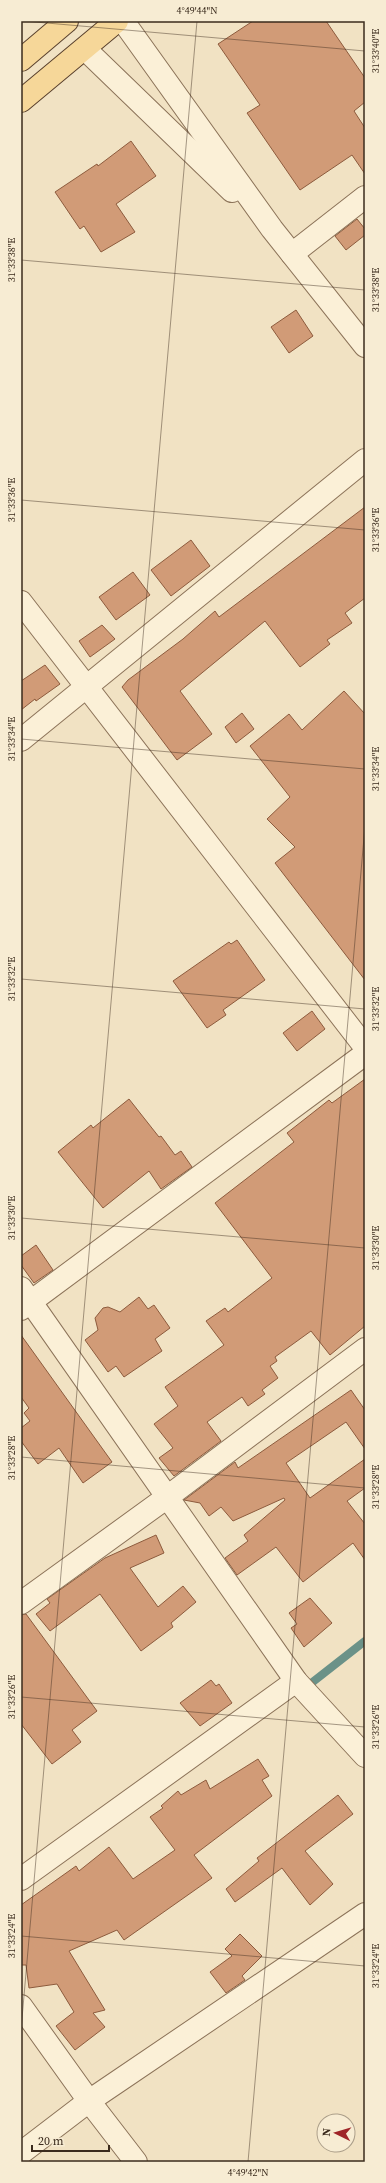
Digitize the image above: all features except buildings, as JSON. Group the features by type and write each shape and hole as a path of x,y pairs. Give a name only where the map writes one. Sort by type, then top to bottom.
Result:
{"main road":[{"path":"21,60 66,21 85,49"},
{"path":"21,101 117,21"}],"street":[{"path":"123,21 272,229 365,346"},
{"path":"85,49 272,229"},
{"path":"292,254 365,197"},
{"path":"21,740 365,460"},
{"path":"21,602 365,1047"},
{"path":"365,1054 24,1299 296,1681 365,1756"},
{"path":"21,1603 166,1498 365,1349"},
{"path":"21,1879 296,1681"},
{"path":"21,2153 89,2101 365,1914"},
{"path":"21,2006 89,2101 136,2162"}],"waterway":[{"path":"305,1688 365,1641"}]}
